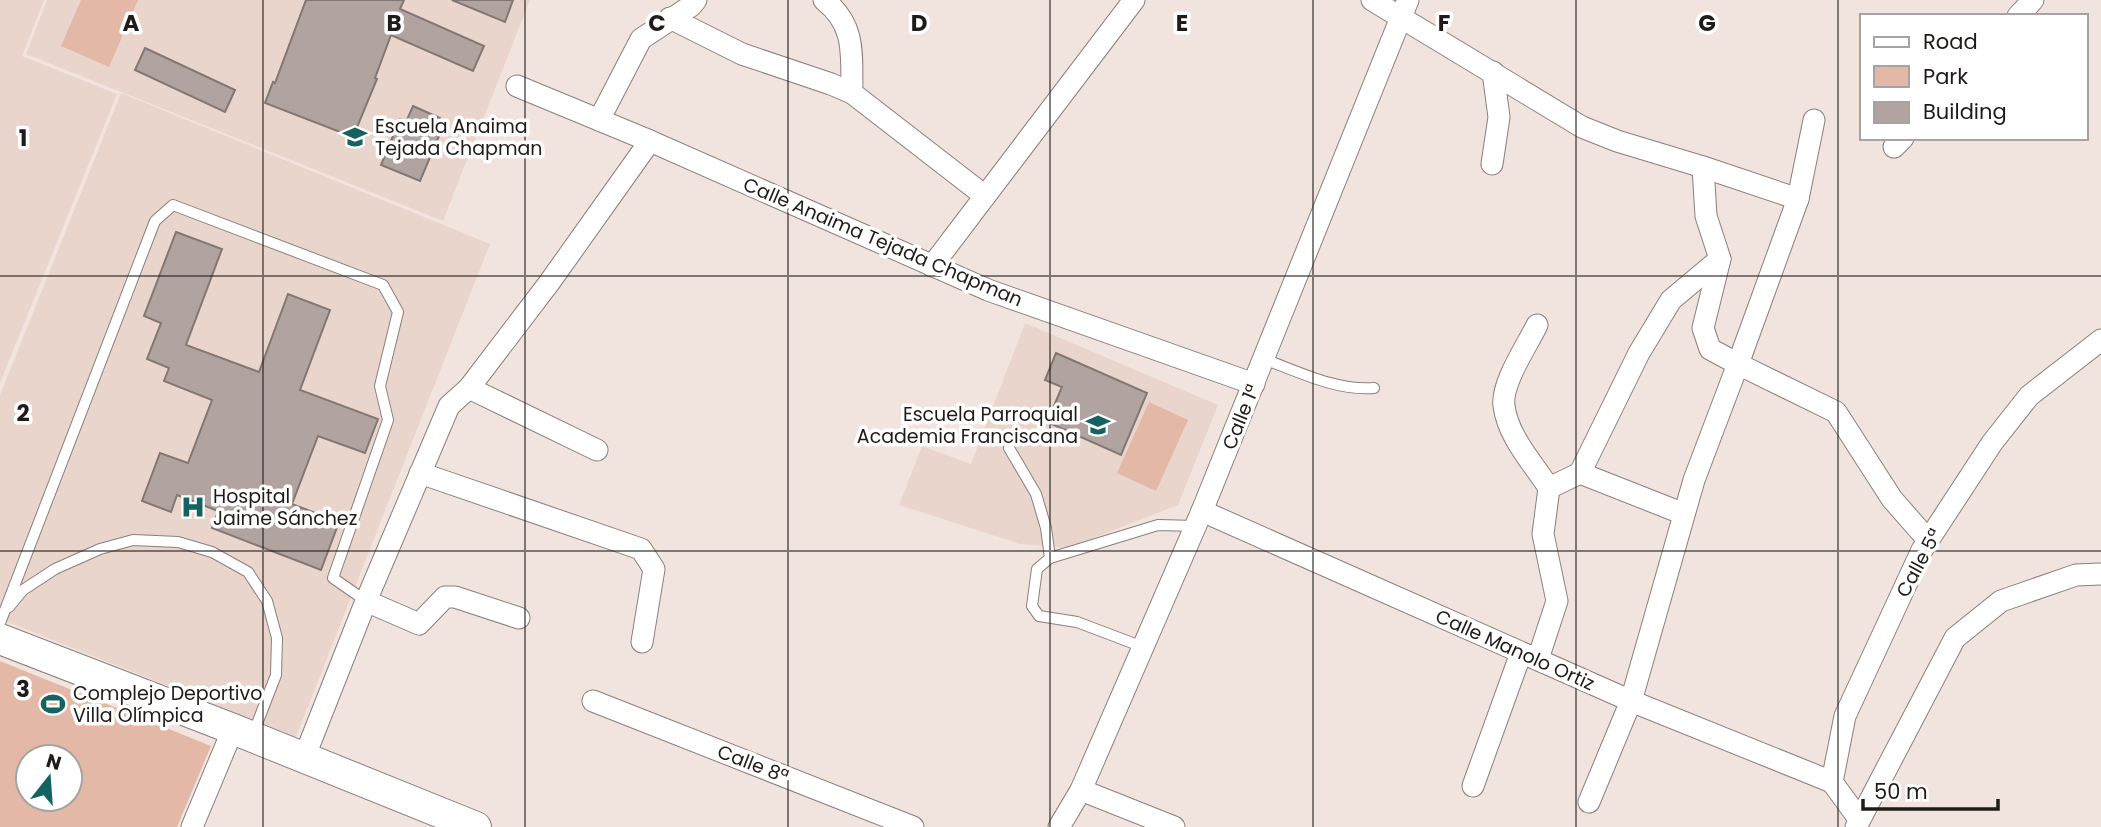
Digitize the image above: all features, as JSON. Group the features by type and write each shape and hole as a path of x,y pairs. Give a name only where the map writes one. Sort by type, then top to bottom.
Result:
{"main road":[{"path":"1,626 242,733 476,827"}],"street":[{"path":"599,120 641,39 696,0"},
{"path":"824,0 835,8 850,36 852,93"},
{"path":"932,266 1134,0"},
{"path":"1372,0 1404,9 1493,72 1582,127 1617,141 1798,199"},
{"path":"2020,14 2033,0"},
{"name":"Calle 1ª","path":"1059,827 1081,790 1198,519 1404,9"},
{"path":"670,18 742,54 831,83 852,93 985,196"},
{"path":"1492,164 1499,117 1493,72"},
{"name":"Calle Anaima Tejada Chapman","path":"517,86 650,141 988,290 1254,384"},
{"path":"1589,802 1631,701 1694,480 1798,199 1814,120"},
{"path":"304,758 366,601 449,406 469,388 550,283 650,141"},
{"path":"1703,167 1706,216 1720,259 1703,328 1710,349 1836,412 1892,499 1928,540"},
{"path":"1549,488 1580,473 1639,353 1671,300 1720,259"},
{"path":"1473,786 1557,601 1543,534 1549,488 1515,438 1504,405 1510,376 1538,325"},
{"name":"Calle 5ª","path":"1832,782 1845,716 1928,540 1992,443 2029,396 2101,340"},
{"path":"469,388 597,450"},
{"path":"420,473 641,549 654,569 642,642"},
{"path":"1580,473 1684,514"},
{"name":"Calle Manolo Ortiz","path":"1198,519 1530,656 1631,701 1832,782"},
{"path":"1857,823 1955,638 2001,601 2076,575 2101,574"},
{"path":"366,601 419,624 444,597 455,597 519,618"},
{"name":"Calle 8ª","path":"593,701 913,827"},
{"path":"192,827 242,733"},
{"path":"1832,782 1857,823"},
{"path":"1081,790 1174,827"}],"lane":[{"path":"1,626 155,220 173,205 383,285 398,312 380,386 388,420 334,578 366,601"},
{"path":"1264,359 1338,384 1359,389 1374,388"},
{"path":"1009,448 1036,494 1046,528 1050,558"},
{"path":"1143,647 1077,622 1039,616 1032,606 1037,569 1050,558 1158,526 1198,519"},
{"path":"1,626 23,590 55,569 100,549 133,540 178,542 212,552 248,572 267,601 277,638 276,676 242,733"}],"shaded area":[{"path":"0,0 44,0 22,56 117,94 0,383"},
{"name":"Escuela Anaima Tejada Chapman","path":"47,0 530,0 443,221 26,54"},
{"name":"Hospital Jaime Sánchez","path":"121,93 490,244 296,737 0,619 0,395"},
{"name":"Escuela Parroquial Academia Franciscana","path":"1025,323 1218,405 1178,505 1068,548 1020,544 899,505 922,446 971,464"}],"green space":[{"path":"81,0 138,0 109,67 61,46"},
{"path":"1149,402 1188,420 1156,491 1117,473"},
{"name":"Complejo Deportivo Villa Olímpica","path":"0,661 211,746 177,827 0,827"}],"building":[{"path":"306,0 404,0 400,9 484,46 473,71 391,35 375,78 377,79 353,137 265,103"},
{"path":"452,0 513,0 505,22"},
{"path":"145,48 235,90 225,112 135,70"},
{"path":"413,106 440,118 434,134 439,136 420,181 381,165 400,119 406,122"},
{"path":"176,232 222,249 186,345 259,372 288,294 330,310 300,390 378,419 365,453 318,436 292,504 339,522 321,570 212,528 218,511 177,495 171,512 142,501 160,453 188,463 212,400 164,381 169,368 147,359 161,323 144,316"},
{"path":"1056,353 1147,393 1121,455 1047,422 1062,387 1045,380"}],"place":[{"name":"Escuela Anaima Tejada Chapman","path":"355,137"},
{"name":"Escuela Parroquial Academia Franciscana","path":"1098,425"},
{"name":"Hospital Jaime Sánchez","path":"193,507"},
{"name":"Complejo Deportivo Villa Olímpica","path":"53,704"}]}
